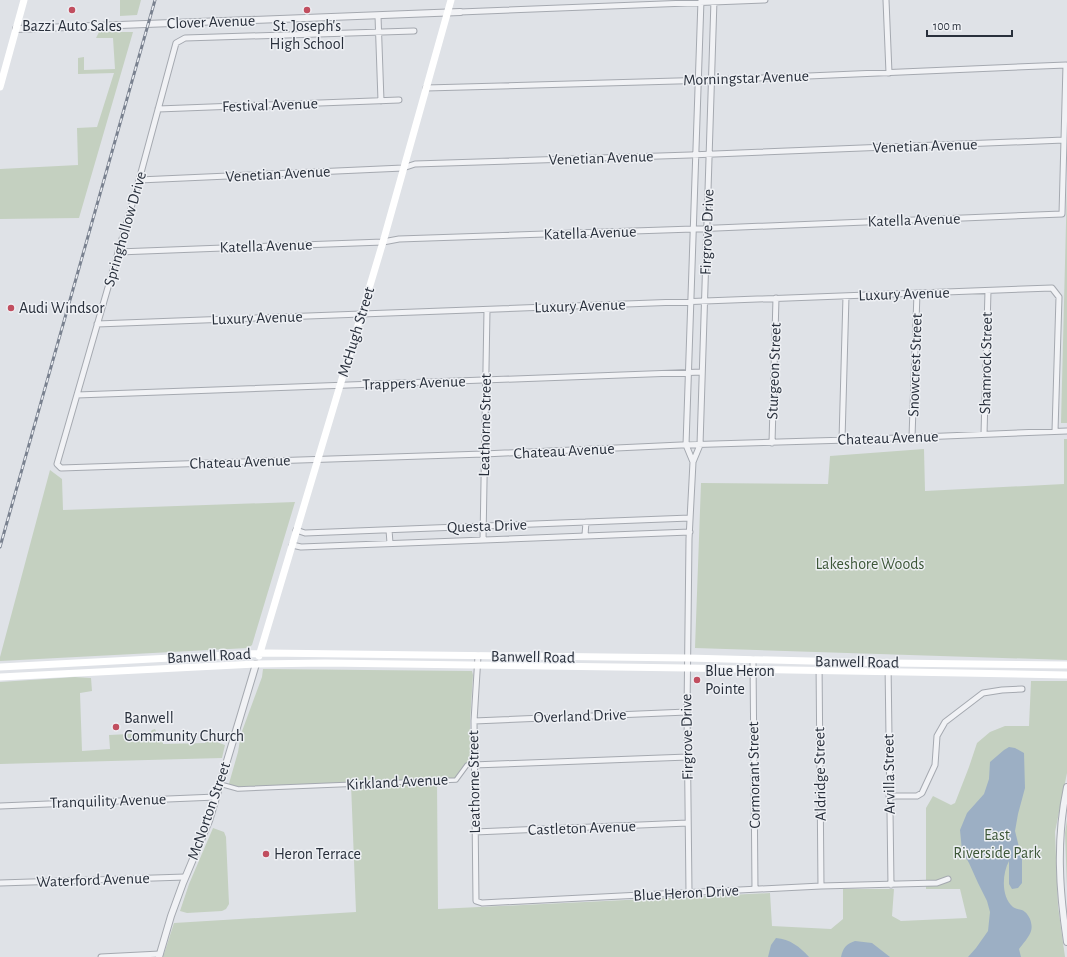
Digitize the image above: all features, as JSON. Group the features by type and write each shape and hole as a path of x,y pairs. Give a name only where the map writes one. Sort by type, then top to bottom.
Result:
{"main road":[{"path":"0,87 24,0"},
{"name":"McHugh Street","path":"256,664 383,242 451,0"},
{"name":"Banwell Road","path":"0,667 259,653 687,658 888,663 1067,665"},
{"name":"Banwell Road","path":"0,677 256,664 325,663 1067,675"}],"street":[{"name":"Clover Avenue","path":"16,30 765,0"},
{"path":"886,0 889,73"},
{"name":"Firgrove Drive","path":"692,462 700,445 714,1"},
{"name":"Firgrove Drive","path":"689,892 687,658 692,462 686,445 701,2"},
{"path":"378,16 381,101"},
{"name":"Clover Avenue","path":"185,38 414,31"},
{"name":"Springhollow Drive","path":"61,468 57,464 139,180 176,43 185,38"},
{"path":"1064,140 1066,65"},
{"name":"Morningstar Avenue","path":"426,88 712,80 1066,65"},
{"name":"Festival Avenue","path":"158,109 399,100"},
{"name":"Venetian Avenue","path":"139,180 403,168 419,164 695,155 1064,140"},
{"name":"Katella Avenue","path":"118,252 383,242 399,239 707,229 1062,214 1064,140"},
{"name":"Luxury Avenue","path":"97,324 1052,288 1059,297 1055,431"},
{"name":"Shamrock Street","path":"984,434 988,291"},
{"name":"Snowcrest Street","path":"912,437 917,293"},
{"path":"842,440 846,296"},
{"name":"Sturgeon Street","path":"772,443 776,298"},
{"name":"Leathorne Street","path":"482,540 487,310"},
{"name":"Trappers Avenue","path":"77,395 702,372"},
{"name":"Chateau Avenue","path":"61,468 484,454 1067,431"},
{"name":"Questa Drive","path":"296,530 305,533 690,518"},
{"path":"586,522 586,535"},
{"path":"389,530 390,543"},
{"name":"Questa Drive","path":"292,545 301,547 690,532"},
{"name":"Leathorne Street","path":"478,656 473,765 476,901 482,903"},
{"name":"Cormorant Street","path":"753,660 755,889"},
{"name":"Aldridge Street","path":"819,661 821,886"},
{"name":"Arvilla Street","path":"888,663 891,885"},
{"name":"McNorton Street","path":"159,956 185,876 209,821 256,664"},
{"path":"889,796 917,796 922,793 935,765 937,736 945,722 983,693 1002,690 1022,690"},
{"name":"Overland Drive","path":"474,721 687,712"},
{"path":"473,765 688,757"},
{"name":"Kirkland Avenue","path":"220,784 238,789 456,780 467,765 473,765"},
{"path":"1067,787 1062,811 1059,841 1060,882 1067,942"},
{"name":"Tranquility Avenue","path":"0,806 216,797"},
{"name":"Castleton Avenue","path":"475,832 688,823"},
{"name":"Waterford Avenue","path":"0,883 185,876"},
{"name":"Blue Heron Drive","path":"482,903 821,886 937,883 948,879"},
{"path":"101,957 159,956"}],"green space":[{"path":"120,0 141,0 137,15 120,16"},
{"path":"99,32 133,32 79,218 0,219 0,169 78,165 77,128 97,127 114,73 78,74 78,58 84,57 84,70 115,69 113,38 96,38"},
{"path":"1067,183 1067,423 1061,423"},
{"name":"Lakeshore Woods","path":"1064,439 1067,439 1067,660 695,648 701,483 828,484 830,456 924,449 925,491 1064,484"},
{"path":"50,470 62,479 63,510 295,502 252,645 248,648 0,661"},
{"name":"East Riverside Park","path":"263,669 472,671 470,765 467,765 456,780 437,781 438,909 770,893 772,926 831,929 843,919 843,889 894,889 892,916 901,921 967,918 960,889 926,889 926,808 933,796 951,805 955,803 977,743 990,732 1005,726 1029,726 1031,681 1067,681 1067,773 1055,832 1058,906 1065,957 163,957 174,923 356,912 351,784 238,789 228,787 238,752 241,734 262,677"},
{"path":"75,677 91,678 92,691 80,693 82,751 110,749 109,735 150,733 155,729 158,736 163,739 163,744 205,743 205,738 225,745 222,758 0,764 0,682"},
{"path":"1067,820 1067,888 1065,833"},
{"path":"213,828 224,832 226,837 229,904 226,909 222,911 187,913 180,911 189,884"}],"water":[{"path":"1009,747 1015,748 1024,753 1025,788 1015,831 1022,859 1022,883 1018,888 1012,889 1009,884 1009,861 1005,872 1004,885 1006,897 1009,903 1016,909 1024,911 1027,914 1030,918 1032,929 1019,949 1021,957 968,957 988,931 990,912 987,901 962,851 960,830 967,813 984,794 989,779 990,762"},
{"path":"776,938 786,940 794,944 809,957 768,957 771,945"},
{"path":"855,941 872,943 890,957 841,957 845,947"}],"railway":[{"path":"0,547 155,0"}],"place":[{"name":"Bazzi Auto Sales","path":"72,10"},
{"name":"St. Joseph's High School","path":"307,10"},
{"name":"Audi Windsor","path":"11,308"},
{"name":"Blue Heron Pointe","path":"697,680"},
{"name":"Banwell Community Church","path":"116,727"},
{"name":"Heron Terrace","path":"266,854"}]}
